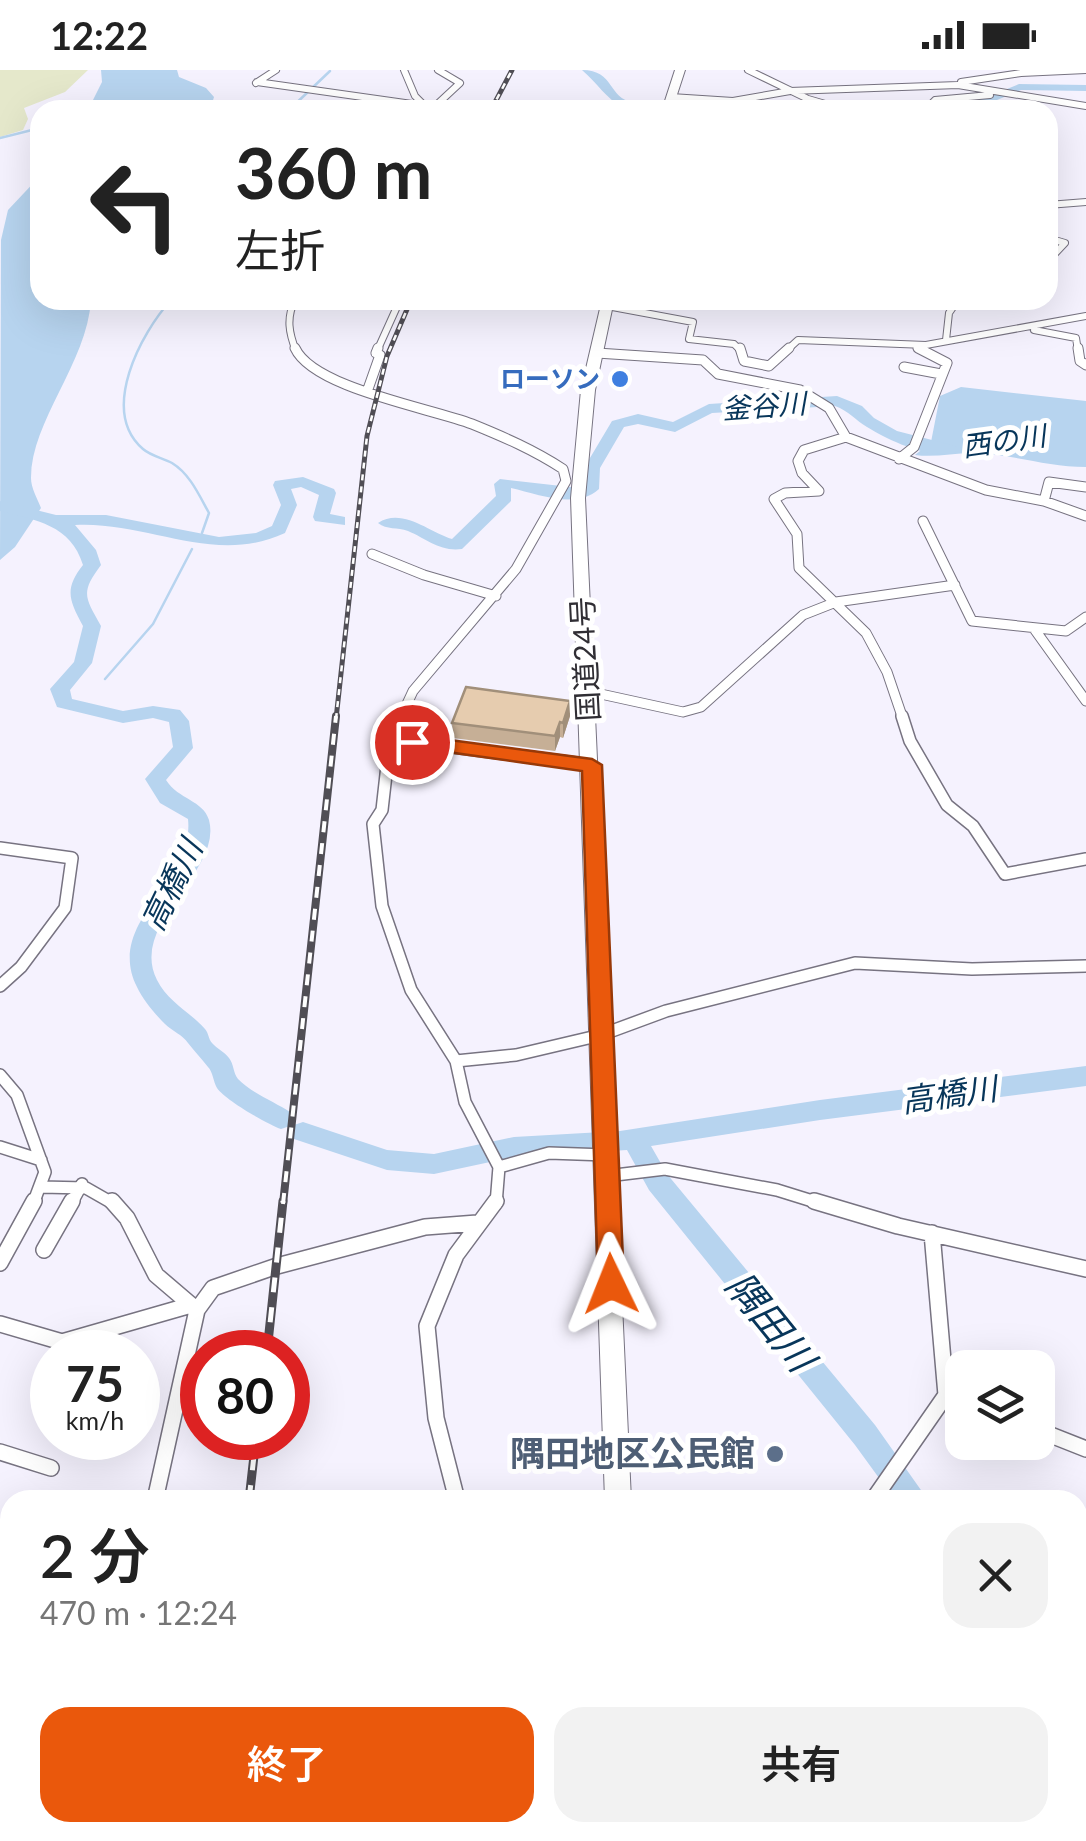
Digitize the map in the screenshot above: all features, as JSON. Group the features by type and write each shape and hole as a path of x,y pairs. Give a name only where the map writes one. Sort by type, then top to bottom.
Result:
{"highway":[{"path":"670,100 680,70"},
{"name":"国道24号","path":"611,310 597,353 569,494 592,765 618,1490"}],"street":[{"path":"255,70 274,71"},
{"path":"404,70 419,100"},
{"path":"438,70 460,84 440,100"},
{"path":"748,70 790,92 817,100"},
{"path":"957,83 984,70"},
{"path":"734,100 790,92 918,86 1022,73 1086,70"},
{"path":"274,71 255,84 368,100"},
{"path":"918,86 969,86 1039,100"},
{"path":"935,100 1000,95"},
{"path":"1058,102 1086,106"},
{"path":"1058,204 1086,202"},
{"path":"293,310 288,325 298,358 332,379 468,423 537,452 563,469 569,494 496,596 422,677 390,739 382,810 373,824 382,906 411,990 456,1061 466,1102 499,1167 496,1206 477,1222 456,1254 426,1326 436,1418 454,1490"},
{"path":"368,390 380,356 376,353 395,310"},
{"path":"642,310 693,322 689,339 734,344 751,365 770,366 798,340 910,344 1086,316"},
{"path":"946,340 951,310"},
{"path":"1025,328 1076,338 1080,362 1086,365"},
{"path":"899,460 914,447 947,363 939,355 910,344"},
{"path":"597,353 703,360 718,374 800,390 838,415 846,438"},
{"path":"904,367 941,374"},
{"path":"1086,516 1044,501 986,490 846,438 804,450 798,461 802,473 819,491 785,493 774,499 797,534 800,568 866,633 878,652 905,730 947,805 973,826 1005,874 1086,860"},
{"path":"1044,501 1049,482 1086,487"},
{"path":"923,521 972,620 1066,631 1086,616"},
{"path":"372,554 424,575 496,596"},
{"path":"587,692 683,712 701,707 804,615 836,602 954,586"},
{"path":"1035,630 1086,700"},
{"path":"390,739 592,765"},
{"path":"0,848 72,858 65,908 21,967 0,986"},
{"path":"456,1061 516,1055 602,1035 666,1011 855,963 972,969 1086,966"},
{"path":"0,1075 8,1079 17,1095 44,1172 42,1188 0,1262"},
{"path":"0,1147 41,1160"},
{"path":"499,1167 549,1153 636,1174 665,1170 777,1190 932,1234 1086,1268"},
{"path":"42,1188 82,1184 104,1193 138,1236 140,1254 154,1274 194,1308"},
{"path":"44,1250 82,1184"},
{"path":"0,1324 62,1342 194,1308 213,1288 278,1266 425,1227 477,1222"},
{"path":"932,1234 945,1384"},
{"path":"157,1490 194,1308"},
{"path":"883,1490 945,1397"},
{"path":"1055,1437 1086,1449"},
{"path":"0,1452 51,1468"}],"green space":[{"path":"0,70 88,70 65,92 44,100 30,100 30,106 24,108 28,119 23,130 0,137"}],"water":[{"path":"101,70 177,70 179,77 206,88 214,97 93,100 102,82"},
{"path":"30,187 30,310 89,310 80,346 33,457 31,482 41,508 15,547 0,560 1,240 8,210"},
{"name":"西の川","path":"961,387 1086,401 1086,467 977,453 915,455 931,442 940,396"}],"building":[{"path":"466,687 570,701 555,736 452,723"}],"waterway":[{"path":"588,70 605,82 617,100"},
{"path":"300,100 330,71"},
{"path":"960,100 997,97 1019,87 1086,88"},
{"path":"0,138 30,130"},
{"path":"162,310 129,373 125,414 130,433 143,449 172,463 194,485 209,513 202,533"},
{"name":"釜谷川","path":"386,523 408,525 438,541 456,545 505,497 502,484 563,494 583,493 591,489 592,468 618,424 638,419 675,427 709,409 837,401 857,409 868,421 891,434 940,450 955,448"},
{"name":"釜谷川","path":"58,520 106,520 197,539 240,542 279,529 289,505 281,485 303,482 328,493 321,517 339,521"},
{"name":"高橋川","path":"0,506 44,517 70,529 80,538 92,565 77,589 78,601 92,626 83,663 60,689 64,703 123,717 153,712 173,714 179,721 183,748 155,779 167,798 188,807 198,817 200,833 184,873 162,903 141,943 140,964 147,985 174,1019 196,1035 203,1049 220,1063 227,1084 281,1119"},
{"path":"105,679 153,624 192,549"},
{"name":"高橋川","path":"303,1132 387,1160 434,1164 514,1147 620,1141 820,1110 1086,1076"},
{"name":"隅田川","path":"634,1139 658,1182 906,1490"}],"railway":[{"path":"496,100 512,70"},
{"path":"336,719 367,436 387,356 407,310"},
{"path":"283,1204 336,716"},
{"path":"269,1330 283,1201"},
{"path":"250,1490 254,1460"}],"place":[{"name":"ローソン","path":"620,379"},
{"name":"隅田地区公民館","path":"775,1454"}],"route":[{"path":"412,742 592,765 611,1284"}]}
